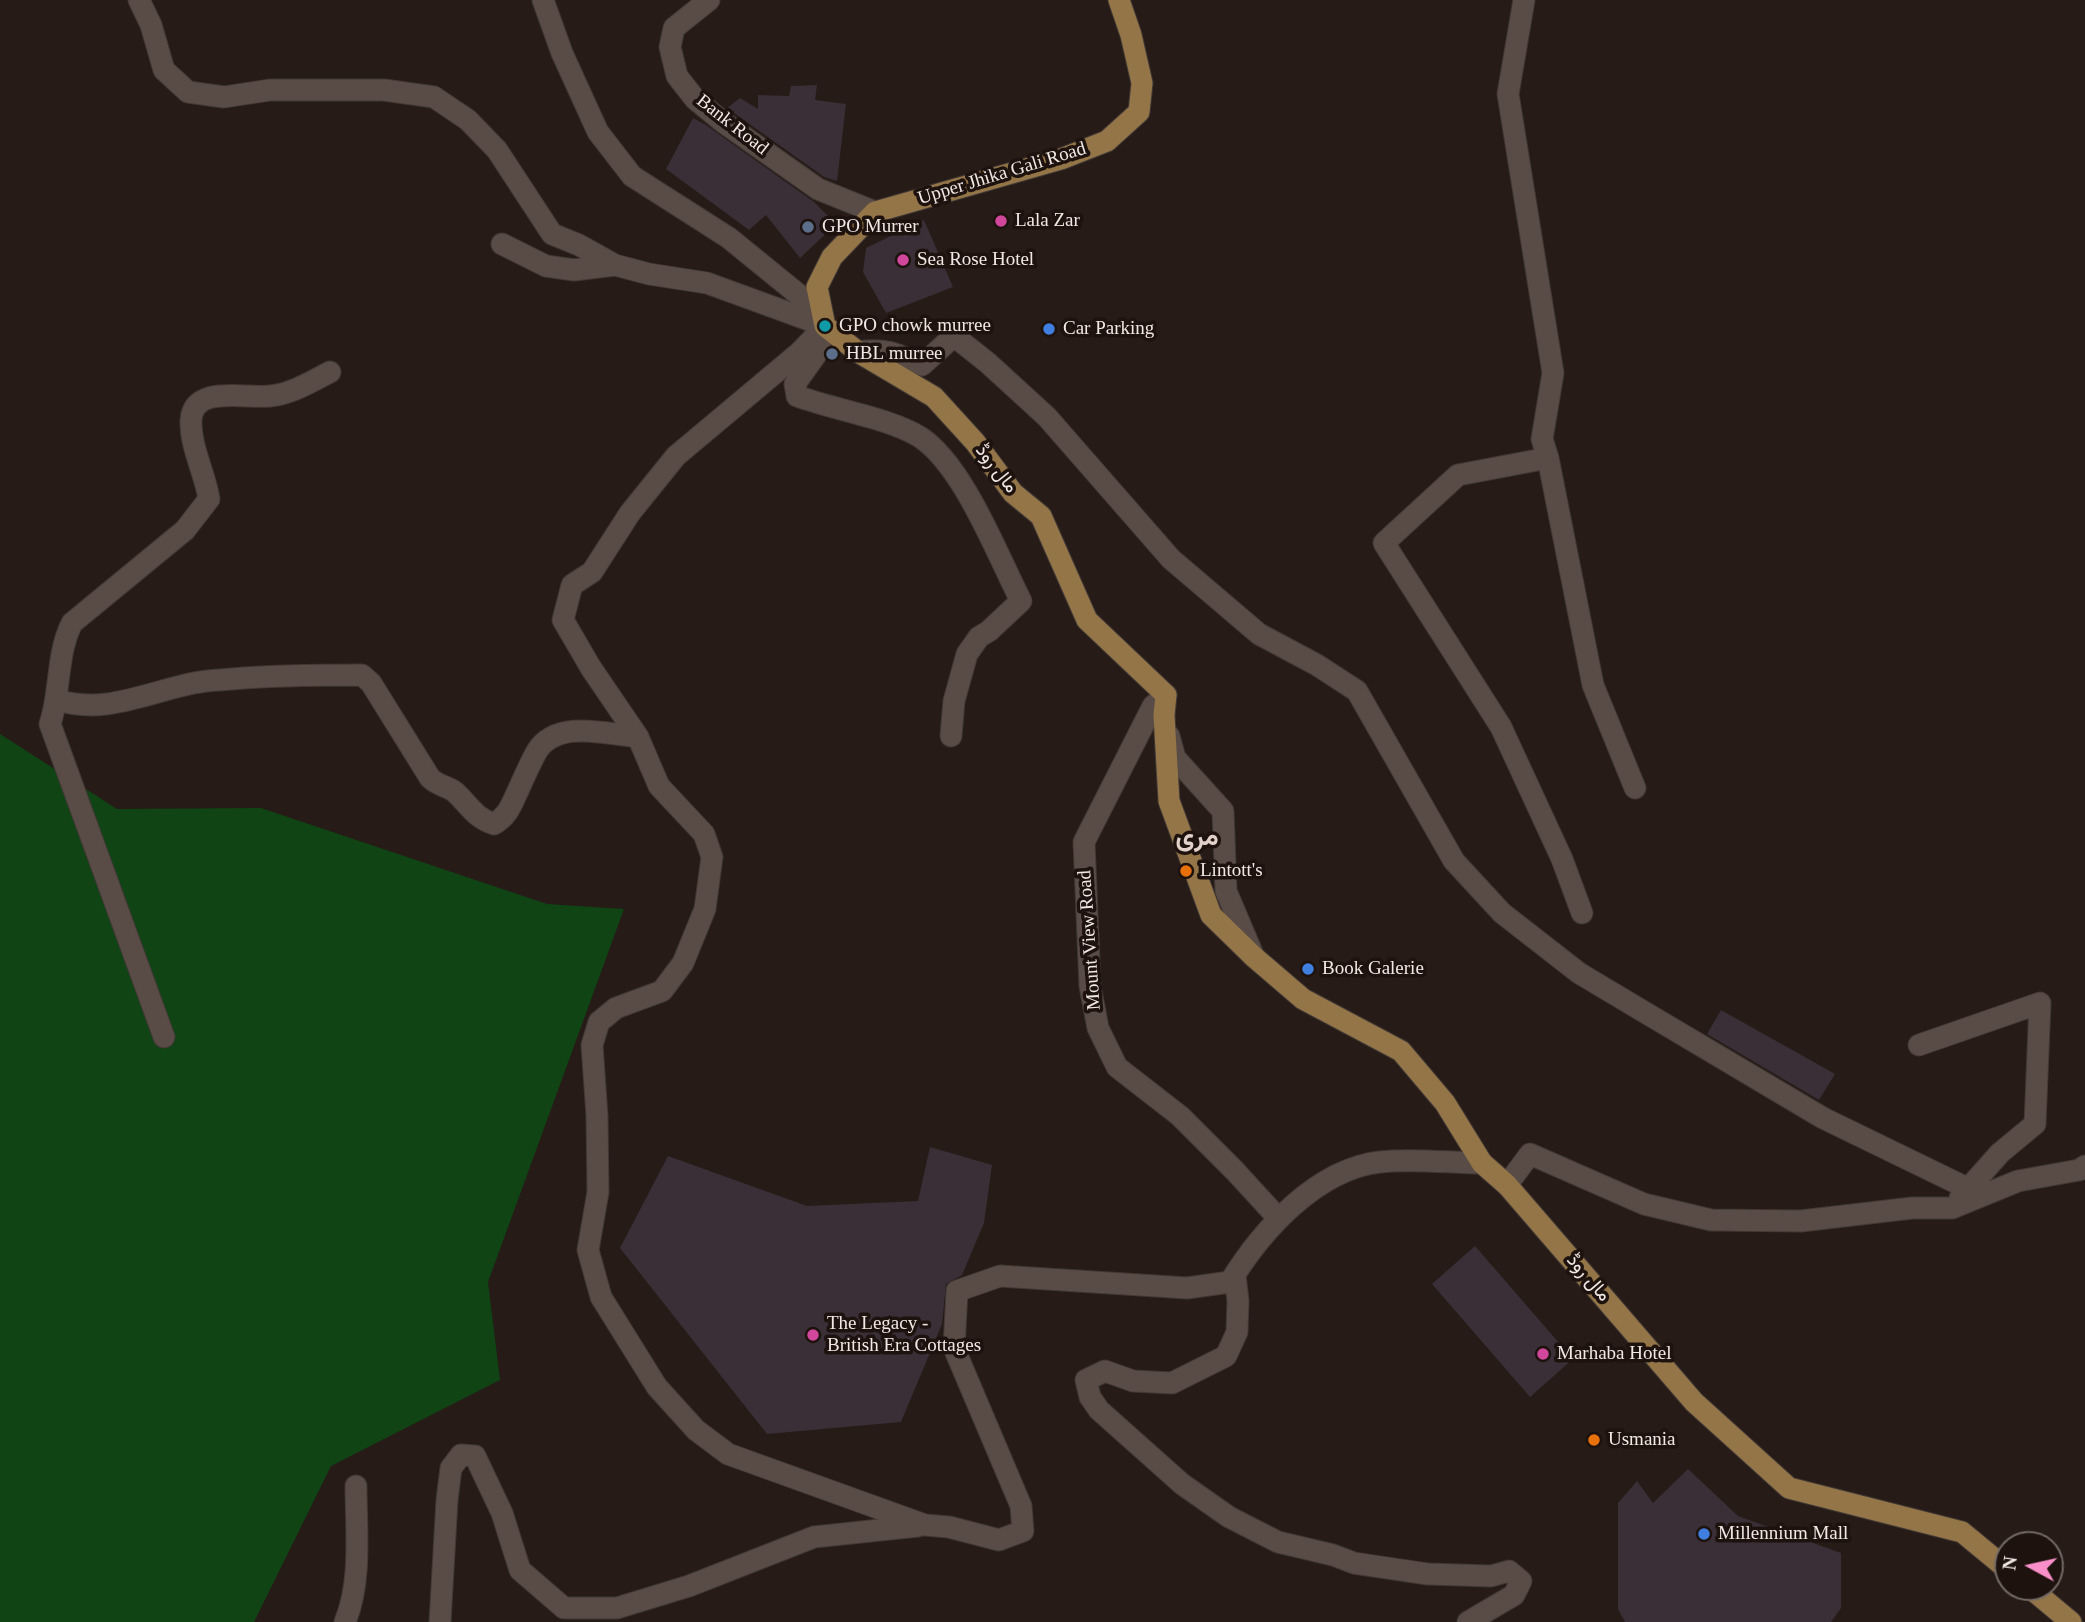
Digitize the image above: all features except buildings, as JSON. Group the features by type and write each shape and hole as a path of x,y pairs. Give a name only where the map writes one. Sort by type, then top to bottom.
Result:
{"main road":[{"name":"Upper Jhika Gali Road","path":"875,212 1060,159 1107,141 1121,131 1139,112 1142,83 1131,35 1119,0"},
{"path":"825,326 817,287 832,257 875,212"},
{"name":"مال روڈ","path":"825,326 858,352 934,397 975,442 1013,493 1041,516 1087,620 1165,705 1169,801 1211,915 1303,999 1401,1051 1445,1104 1482,1163 1507,1185 1694,1402 1789,1488 1962,1532 1994,1558"},
{"path":"2046,1601 2071,1622"}],"street":[{"path":"139,0 150,24 164,70 188,92 224,97 270,90 384,90 435,97 468,120 497,150 552,234 615,265 649,274 707,283 825,326"},
{"path":"543,0 562,53 598,132 632,176 729,238 799,295 825,326"},
{"name":"Bank Road","path":"709,0 674,28 670,47 677,76 695,99 818,189 875,212"},
{"path":"1524,0 1507,94 1553,373 1542,439 1593,685 1635,788"},
{"path":"502,244 546,266 574,270 615,265"},
{"path":"825,326 815,356 795,384 797,396 919,437 939,454 954,471 965,490 1021,601 979,637 967,654 954,701 951,736"},
{"path":"825,326 800,352 676,456 630,513 592,572 572,584 563,620 591,668 638,737 659,786 704,834 712,857 705,909 683,963 662,991 616,1008 598,1022 592,1045 597,1116 598,1192 588,1250 601,1297 657,1387 696,1430 728,1454 925,1525"},
{"path":"858,352 879,349 891,351 922,365 954,336 1047,417 1171,559 1259,634 1317,665 1357,691 1454,861 1502,912 1579,973 1823,1118 1969,1189"},
{"path":"164,1037 50,724 57,700 64,639 72,623 185,530 209,499 192,432 191,417 196,405 208,397 271,396 307,384 330,372"},
{"path":"1548,458 1458,475 1384,543 1501,727 1562,859 1582,912"},
{"path":"57,700 72,705 133,701 195,682 277,675 362,676 371,683 430,778 440,787 452,789 480,820 494,824 506,817 538,749 549,737 562,732 585,732 638,737"},
{"name":"مال روڈ","path":"1165,705 1175,758 1223,811 1226,891 1254,957"},
{"name":"Mount View Road","path":"1165,705 1153,706 1084,842 1090,986 1098,1028 1117,1067 1180,1116 1278,1218"},
{"path":"1919,1045 2040,1003 2035,1124 2000,1153 1952,1208"},
{"path":"1507,1185 1530,1154 1644,1204 1711,1220 1801,1221 1912,1208 1952,1208 2018,1181 2079,1170 2085,1166"},
{"path":"440,1622 451,1468 461,1455 475,1457 502,1513 520,1570 564,1608 617,1608 690,1586 814,1537 925,1525 949,1527 999,1540 1023,1531 1021,1506 954,1348 957,1291 1000,1276 1187,1288 1230,1282 1278,1218 1338,1173 1380,1162 1482,1163"},
{"path":"1235,1275 1237,1332 1226,1356 1172,1383 1133,1381 1105,1371 1086,1380 1090,1397 1099,1410 1182,1484 1229,1517 1278,1542 1333,1555 1354,1563 1464,1577 1491,1576 1508,1571 1521,1581 1514,1595 1468,1622"},
{"path":"345,1622 352,1607 355,1577 356,1486"}],"green space":[{"path":"0,734 117,809 261,808 547,904 624,909 488,1282 500,1380 331,1466 254,1622 0,1622"}],"place":[{"name":"Lala Zar","path":"1001,221"},
{"name":"GPO Murrer","path":"808,227"},
{"name":"Sea Rose Hotel","path":"903,260"},
{"name":"GPO chowk murree","path":"825,326"},
{"name":"Car Parking","path":"1049,329"},
{"name":"HBL murree","path":"832,354"},
{"name":"Lintott's","path":"1186,871"},
{"name":"Book Galerie","path":"1308,969"},
{"name":"The Legacy - British Era Cottages","path":"813,1335"},
{"name":"Marhaba Hotel","path":"1543,1354"},
{"name":"Usmania","path":"1594,1440"},
{"name":"Millennium Mall","path":"1704,1534"}],"district":[{"name":"مری","path":"1197,838"}]}
